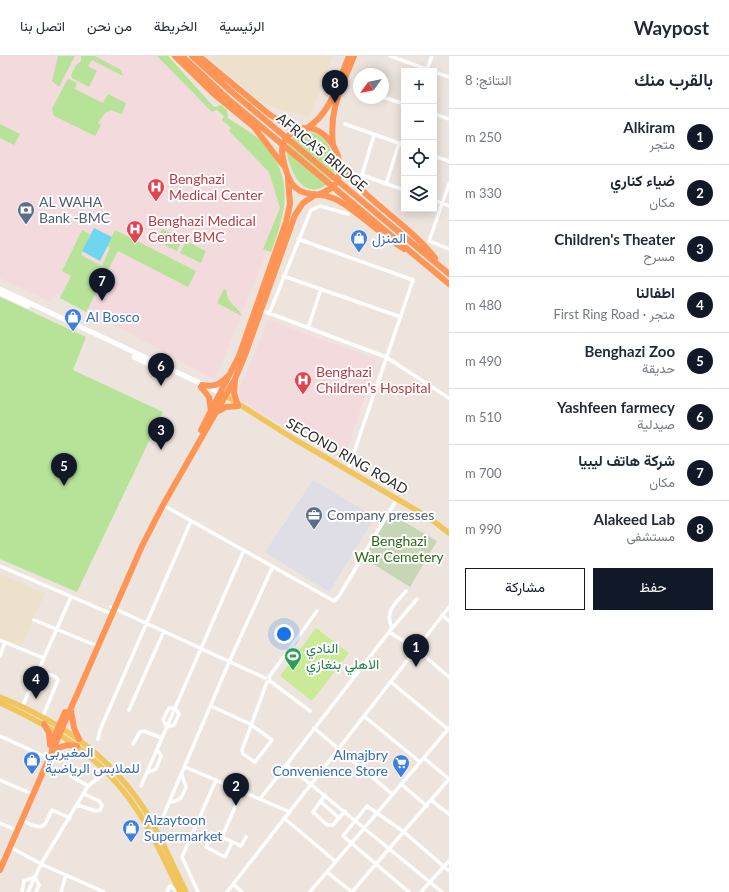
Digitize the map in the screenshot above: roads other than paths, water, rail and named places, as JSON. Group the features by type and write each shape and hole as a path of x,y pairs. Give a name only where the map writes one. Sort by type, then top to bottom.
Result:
{"highway":[{"path":"175,56 215,95 254,128 286,170"},
{"name":"AFRICA'S BRIDGE","path":"182,56 228,99 394,232"},
{"name":"AFRICA'S BRIDGE","path":"192,56 394,232"},
{"path":"199,56 270,115 284,123 304,129 313,129 325,134 334,146"},
{"path":"0,870 95,645 163,505 222,396 244,345 286,222 290,204 288,178 282,152 284,141 288,135 304,129 325,113 349,56"},
{"path":"60,729 71,709 112,611 160,503 213,413 226,407 238,406 234,393 235,379 295,215 303,203 331,188 337,182 340,169 334,146 332,125 334,109 354,56"},
{"path":"338,161 358,188 420,241 449,274"},
{"path":"288,178 300,191 335,198 394,243 419,258"},
{"path":"394,232 419,258 449,284"},
{"path":"394,232 444,269"},
{"path":"213,413 210,402 202,386 217,385 232,371"},
{"path":"222,396 235,379"},
{"path":"51,749 67,744 78,743 71,709"},
{"path":"0,860 46,757 51,749 49,733 44,724"}],"main road":[{"path":"0,289 222,396"},
{"path":"0,293 149,365 202,386"},
{"name":"SECOND RING ROAD","path":"222,396 428,517 449,533"},
{"path":"0,698 43,716 122,780 143,808 186,892"},
{"path":"0,704 44,724 60,729"},
{"path":"78,743 106,772 138,812 179,892"}],"street":[{"path":"390,56 403,58 425,68"},
{"path":"427,68 432,56"},
{"path":"437,72 449,77"},
{"path":"389,98 401,103"},
{"path":"437,115 449,119"},
{"path":"345,124 399,143 386,184"},
{"path":"374,135 362,175 401,189"},
{"path":"437,157 449,162"},
{"path":"449,184 429,241 449,249"},
{"path":"437,201 449,206"},
{"path":"269,314 309,213 315,207 320,206 348,214"},
{"path":"298,239 412,279 413,282 348,470"},
{"path":"283,276 401,317"},
{"path":"308,328 321,289"},
{"path":"261,310 386,357 449,398"},
{"path":"163,505 273,566 331,601 336,600 397,499"},
{"path":"98,739 100,730 191,521"},
{"path":"141,786 244,550"},
{"path":"0,566 71,597 147,623 230,660 268,679 310,711"},
{"path":"162,819 230,660 273,566"},
{"path":"392,628 389,622 389,612 406,591"},
{"path":"22,707 42,658 71,597"},
{"path":"260,799 392,628 417,599"},
{"path":"227,892 338,748 392,683 415,648 449,607"},
{"path":"210,706 250,724 272,741 255,762 242,751 250,724 268,679 317,611"},
{"path":"442,615 449,621"},
{"path":"34,620 95,645"},
{"path":"129,710 164,631"},
{"path":"389,632 415,648 449,677"},
{"path":"0,640 42,658"},
{"path":"0,656 5,642"},
{"path":"38,670 56,677 58,680 43,716"},
{"path":"310,892 449,729 392,683"},
{"path":"167,727 164,722 165,715 169,708 175,708"},
{"path":"167,727 174,725 178,718 179,713 175,708"},
{"path":"364,716 420,762"},
{"path":"314,728 392,794"},
{"path":"133,744 140,732 144,731 162,738"},
{"path":"0,736 46,757"},
{"path":"147,773 156,769 161,756 157,750"},
{"path":"327,872 352,892 427,806 449,779 424,758"},
{"path":"286,764 442,892"},
{"path":"185,767 290,812"},
{"path":"28,892 41,864 88,786 106,772"},
{"path":"170,802 177,802 182,798 186,787 182,775"},
{"path":"71,776 88,786"},
{"path":"0,780 30,793"},
{"path":"198,892 182,857 216,780"},
{"path":"401,784 427,806"},
{"path":"222,837 242,792"},
{"path":"77,805 96,811 100,810 102,805 100,802 84,794"},
{"path":"325,795 313,810 314,814 330,826 345,811"},
{"path":"431,800 449,814"},
{"path":"320,801 339,818"},
{"path":"409,892 351,844 343,835 367,806 378,812 404,832 449,871"},
{"path":"22,819 31,825 41,827 45,824 52,810 70,818"},
{"path":"284,818 336,861"},
{"path":"0,823 14,829"},
{"path":"232,842 225,857 206,848 210,834 222,837 241,846 246,837"},
{"path":"10,846 41,864 98,891 104,892"},
{"path":"421,892 449,862"},
{"path":"61,892 66,875"},
{"path":"22,892 24,881 35,877"},
{"path":"35,877 39,885 36,892"},
{"path":"233,884 242,892"},
{"path":"167,892 170,886 179,892"}],"water":[{"path":"94,228 112,237 100,261 82,251"}],"place":[{"name":"Alakeed Lab","path":"335,103"},
{"name":"Benghazi Medical Center","path":"156,202"},
{"name":"AL WAHA Bank -BMC","path":"26,225"},
{"name":"Benghazi Medical Center BMC","path":"135,244"},
{"name":"المنزل","path":"359,253"},
{"name":"شركة هاتف ليبيا","path":"102,301"},
{"name":"Al Bosco","path":"73,332"},
{"name":"Yashfeen farmecy","path":"161,386"},
{"name":"Benghazi Children's Hospital","path":"303,395"},
{"name":"Children's Theater","path":"161,450"},
{"name":"Benghazi Zoo","path":"64,486"},
{"name":"Company presses","path":"314,530"},
{"name":"Alkiram","path":"416,667"},
{"name":"النادي الاهلي بنغازي","path":"293,671"},
{"name":"اطفالنا","path":"36,699"},
{"name":"المغيربي للملابس الرياضية","path":"32,775"},
{"name":"Almajbry Convenience Store","path":"401,778"},
{"name":"ضياء كناري","path":"236,806"},
{"name":"Alzaytoon Supermarket","path":"131,843"}],"park label":[{"name":"Benghazi War Cemetery","path":"399,550"}]}
